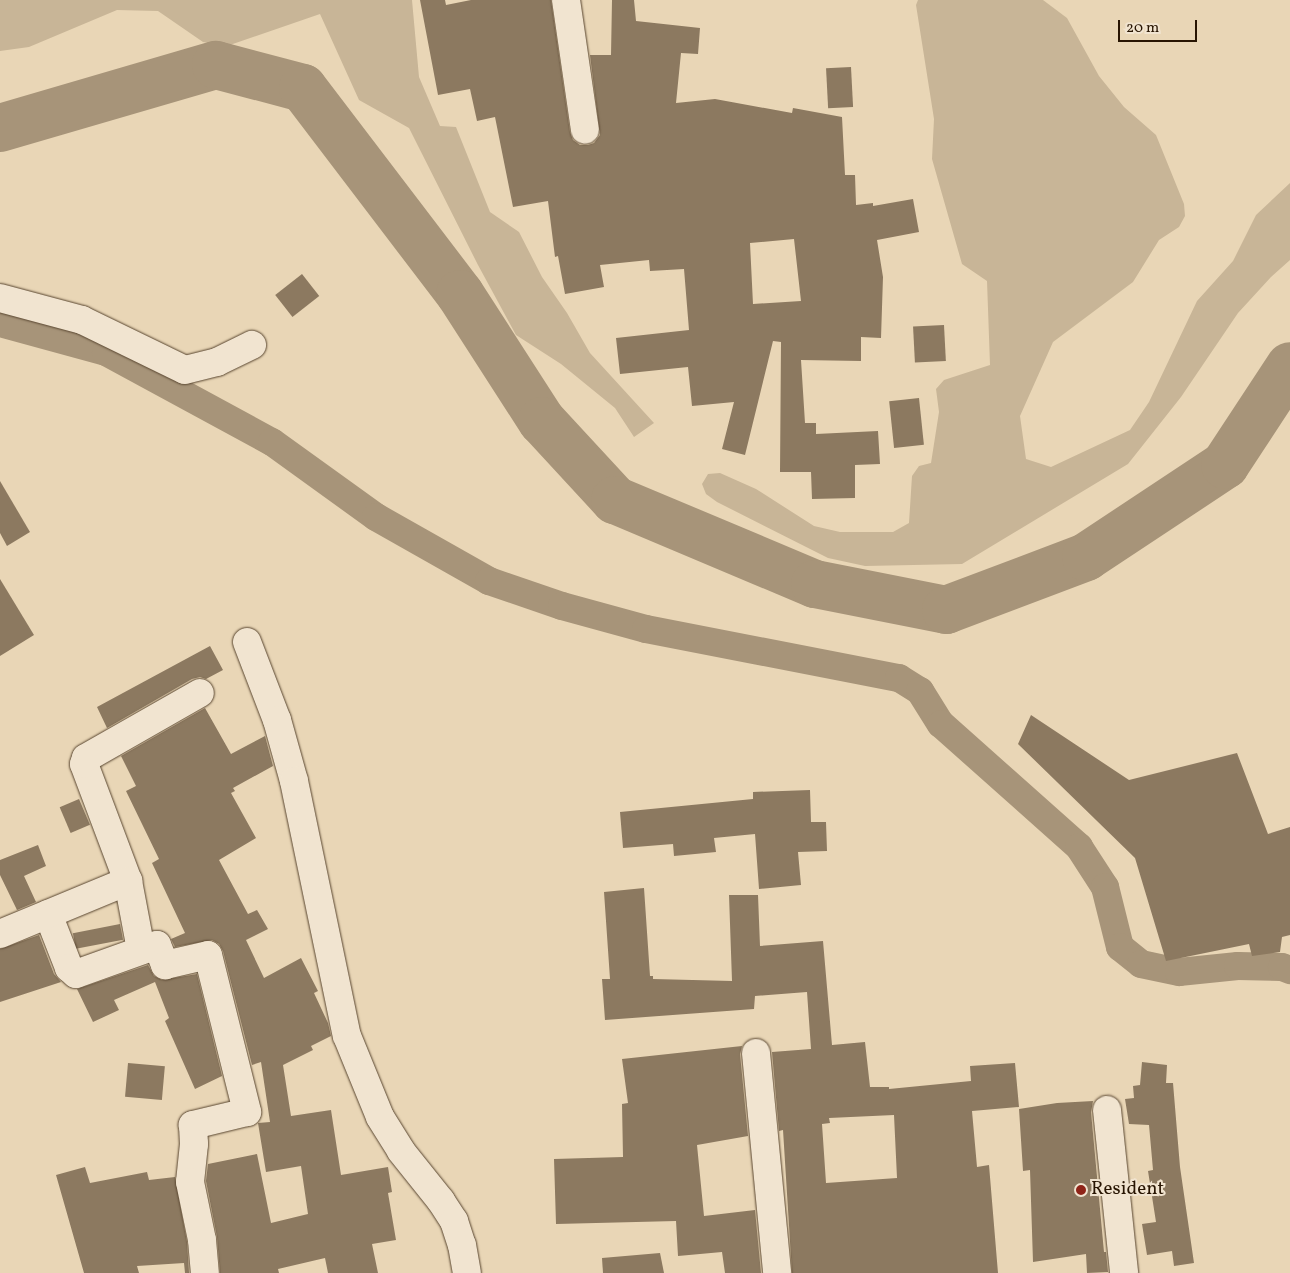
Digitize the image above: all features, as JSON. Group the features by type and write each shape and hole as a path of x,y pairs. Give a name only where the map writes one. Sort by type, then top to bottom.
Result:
{"street":[{"path":"566,0 585,130"},
{"path":"0,298 82,320 185,370 217,362 252,345"},
{"path":"247,642 277,720 294,781 347,1036 380,1117 401,1151 442,1201 454,1221 462,1245 467,1273"},
{"path":"141,950 128,882 84,764 86,758 200,693"},
{"path":"0,934 128,882"},
{"path":"48,914 69,968 76,974 157,945 165,965 208,955 248,1112 193,1125 194,1144 190,1182 202,1240 206,1273"},
{"path":"756,1053 777,1273"},
{"path":"1107,1110 1124,1273"}],"shaded area":[{"path":"0,0 412,0 419,77 440,126 456,127 490,212 519,232 542,277 567,313 590,353 654,423 634,437 615,408 561,364 516,335 478,265 409,128 359,100 320,14 227,46 203,42 158,11 117,10 29,47 0,51"},
{"path":"918,0 1043,0 1067,18 1099,76 1124,107 1156,135 1184,204 1185,216 1179,227 1159,240 1133,282 1053,342 1020,416 1026,459 1051,467 1130,430 1149,402 1197,301 1233,261 1256,215 1290,183 1290,260 1271,277 1238,313 1181,397 1128,464 962,564 865,566 828,558 717,502 706,494 702,484 708,474 720,473 756,489 814,526 840,532 893,532 909,523 912,476 919,466 931,463 939,412 936,389 944,380 990,365 987,281 962,264 932,159 934,119 916,5"}],"building":[{"path":"420,0 445,0 446,5 471,0 551,0 570,132 573,140 580,145 594,143 600,135 590,55 611,55 612,0 634,0 636,21 700,28 698,54 681,53 676,103 715,99 792,113 793,108 842,117 845,175 855,175 856,205 873,203 873,206 913,199 919,232 877,240 883,277 881,338 861,337 861,361 801,360 805,423 816,423 816,434 878,431 880,464 855,465 855,498 812,499 811,472 780,472 781,342 773,341 745,455 722,449 734,402 692,406 688,367 620,374 616,338 689,330 684,269 650,271 649,260 600,265 604,287 565,294 558,256 555,257 548,201 513,207 495,117 477,121 470,89 438,95","holes":["794,239 801,301 753,304 750,243"]},
{"path":"851,67 853,107 828,108 826,68"},
{"path":"302,274 319,296 292,317 275,295"},
{"path":"944,325 946,361 915,363 913,327"},
{"path":"919,398 924,445 894,448 889,401"},
{"path":"0,481 30,532 7,546 0,533"},
{"path":"0,579 34,635 0,656"},
{"path":"210,646 223,670 206,679 200,677 192,679 107,728 97,707"},
{"path":"205,708 231,754 265,736 273,766 233,788 235,791 231,793 256,838 219,860 248,914 257,910 268,929 246,940 264,978 301,958 318,991 314,993 328,1023 331,1036 311,1046 313,1050 283,1065 291,1116 331,1110 341,1175 388,1167 392,1192 388,1193 396,1240 372,1244 378,1273 328,1273 325,1258 278,1269 279,1273 220,1273 217,1237 206,1181 208,1164 257,1154 271,1223 308,1214 301,1166 266,1172 258,1123 270,1122 261,1062 252,1065 223,951 219,944 212,940 175,947 171,939 185,933 152,863 159,859 126,791 136,786 121,756"},
{"path":"1031,715 1129,780 1237,753 1268,834 1290,827 1290,935 1282,937 1280,952 1252,956 1249,944 1166,961 1135,858 1018,744"},
{"path":"810,790 811,822 826,822 827,851 798,852 801,885 759,889 755,834 714,838 716,852 674,856 673,844 623,848 620,812 753,799 753,792"},
{"path":"79,799 90,825 71,833 60,807"},
{"path":"38,845 46,866 24,876 36,902 17,910 0,875 0,860"},
{"path":"644,888 650,976 653,976 653,979 732,981 729,895 758,895 760,946 823,941 832,1045 865,1042 870,1087 889,1087 889,1089 971,1081 970,1066 1015,1063 1019,1107 972,1111 977,1167 989,1165 998,1273 792,1273 783,1130 779,1131 772,1052 811,1049 807,992 755,996 754,1009 605,1020 602,979 610,979 604,892","holes":["894,1115 897,1178 826,1183 822,1124 830,1123 829,1118"]},
{"path":"120,924 123,940 76,949 73,933"},
{"path":"39,935 54,974 61,982 0,1002 0,949"},
{"path":"148,965 154,976 162,980 197,974 222,1076 195,1089 165,1021 169,1018 155,982 114,1000 119,1010 93,1022 77,989"},
{"path":"742,1046 740,1054 748,1136 697,1145 704,1216 755,1210 761,1273 725,1273 722,1252 678,1256 676,1221 556,1224 554,1159 623,1157 622,1104 628,1103 622,1059"},
{"path":"1142,1062 1167,1065 1166,1083 1173,1083 1180,1167 1194,1263 1174,1266 1172,1251 1147,1255 1142,1224 1156,1222 1148,1171 1153,1170 1149,1125 1129,1124 1125,1099 1134,1098 1133,1086 1140,1085"},
{"path":"128,1063 165,1066 162,1100 125,1097"},
{"path":"1093,1101 1091,1112 1104,1252 1106,1252 1108,1272 1087,1273 1086,1254 1033,1262 1030,1170 1023,1171 1019,1109 1057,1103"},
{"path":"85,1167 90,1183 147,1172 149,1180 175,1177 187,1242 189,1273 185,1273 184,1263 137,1266 139,1273 84,1273 56,1175"},
{"path":"660,1253 664,1273 603,1273 602,1258"}],"waterway":[{"path":"0,128 216,65 303,88 460,294 542,421 615,500 815,584 946,610 1086,557 1225,465 1290,366"},
{"path":"0,323 106,352 272,442 376,517 489,581 562,606 646,629 899,678 920,691 941,724 1079,847 1105,887 1120,947 1141,964 1179,972 1238,966 1282,967 1290,970"}],"place":[{"name":"Resident","path":"1081,1190"}]}
